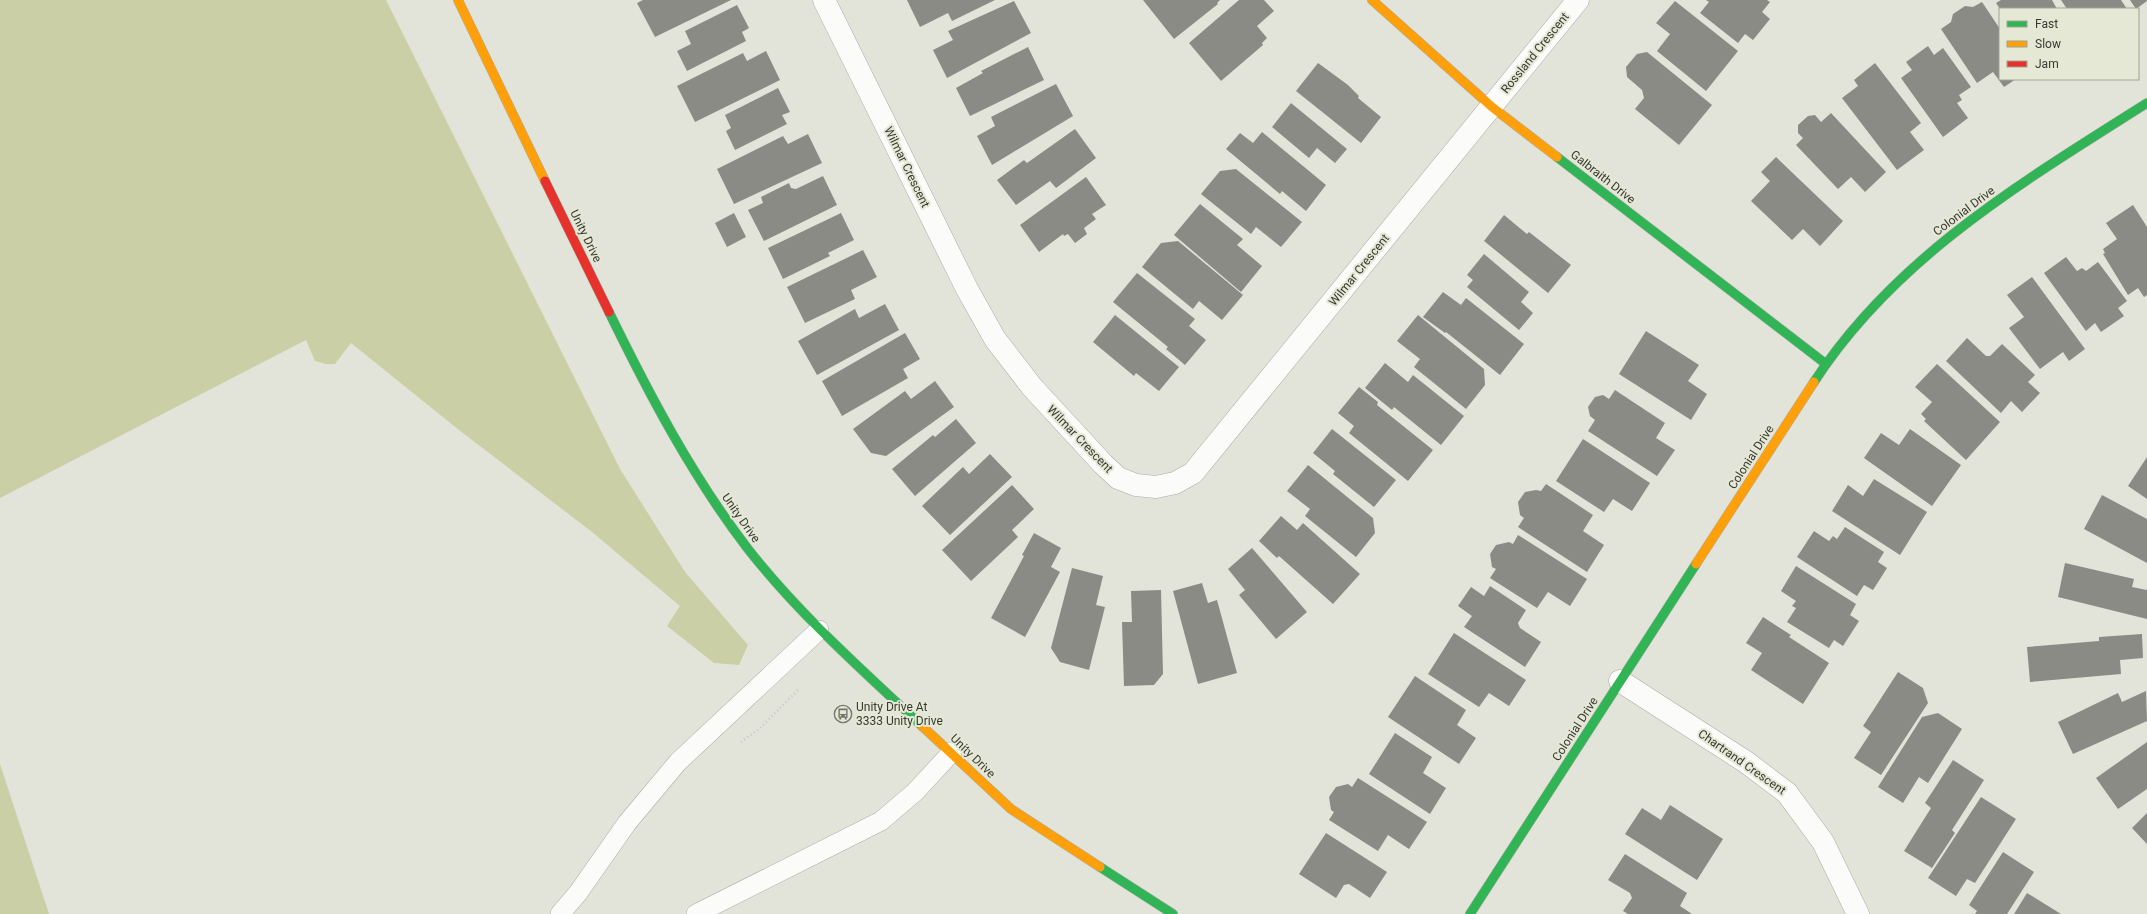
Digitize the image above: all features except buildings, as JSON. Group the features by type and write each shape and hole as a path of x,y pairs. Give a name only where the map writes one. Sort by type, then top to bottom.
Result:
{"street":[{"name":"Unity Drive","path":"458,0 640,376 682,454 748,549 819,630 952,752 1011,809 1172,914"},
{"name":"Wilmar Crescent","path":"824,0 967,289 995,339 1032,387 1102,464 1118,478 1136,485 1156,487 1175,484 1193,473 1492,107"},
{"name":"Galbraith Drive","path":"1372,0 1492,107 1826,364"},
{"name":"Rossland Crescent","path":"1492,107 1578,0"},
{"name":"Colonial Drive","path":"1470,914 1826,364 1868,313 1913,267 1963,224 2017,187 2147,103"},
{"name":"Chartrand Crescent","path":"1620,681 1746,762 1787,793 1823,842 1858,914"}],"lane":[{"path":"560,914 578,893 627,823 678,762 819,630"},
{"path":"696,914 882,821 915,792 952,752"}],"green space":[{"path":"0,0 386,0 620,469 685,572 748,645 739,665 714,663 667,626 680,606 592,532 459,430 351,343 335,364 326,364 315,361 306,340 0,498"},
{"path":"0,764 49,914 0,914"}],"traffic: fast":[{"path":"1814,382 1847,337 1883,297 1923,259 1965,225 2009,193 2054,162 2147,103"},
{"path":"1557,157 1826,364"},
{"path":"609,312 672,434 708,493 748,549 809,619 922,726"},
{"path":"1470,914 1696,564"},
{"path":"1100,867 1173,914"}],"traffic: slow":[{"path":"458,0 545,181"},
{"path":"1372,0 1492,107 1557,157"},
{"path":"1696,564 1814,382"},
{"path":"922,726 1011,809 1100,867"}],"traffic: jam":[{"path":"545,181 609,312"}],"place":[{"name":"Unity Drive At 3333 Unity Drive","path":"843,714"}]}
